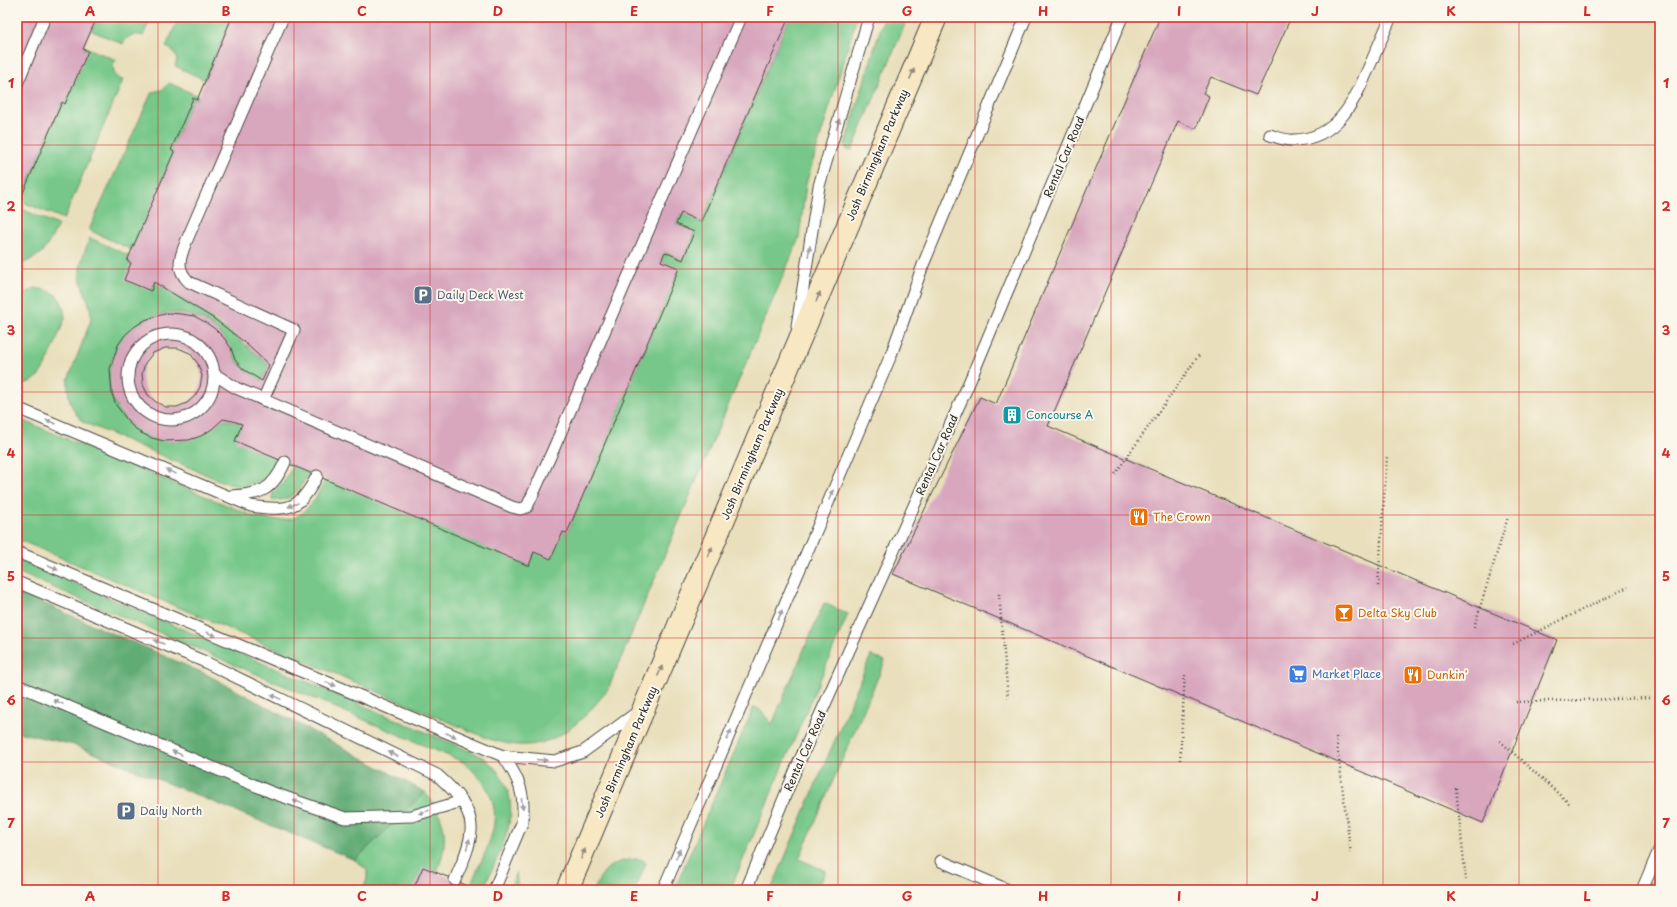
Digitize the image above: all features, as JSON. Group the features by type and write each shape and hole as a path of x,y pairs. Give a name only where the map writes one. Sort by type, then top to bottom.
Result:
{"main road":[{"name":"Josh Birmingham Parkway","path":"567,890 933,22"}],"lane":[{"path":"17,84 45,17"},
{"path":"263,400 294,330 190,282 182,275 180,266 186,242 283,17"},
{"path":"214,374 213,389 202,407 194,414 173,420 162,420 152,416 140,408 132,396 128,382 129,368 134,355 144,344 156,337 171,334 185,337 198,344 208,354 214,374 236,388 512,507 520,509 527,507 740,17"},
{"path":"792,358 819,186 869,17"},
{"path":"663,890 891,355 923,265 1026,17"},
{"name":"Rental Car Road","path":"746,890 803,754 969,383 1122,17"},
{"path":"1270,136 1293,140 1310,138 1329,128 1346,113 1358,94 1391,17"},
{"path":"17,408 251,506 270,509 287,508 300,502 309,491 317,476"},
{"path":"228,496 258,493 271,484 279,474 285,462"},
{"path":"17,552 503,756 555,761 583,752 644,707"},
{"path":"17,582 203,661 437,775 450,786 462,801 469,814 472,830 455,880"},
{"path":"17,685 273,793 345,818 412,816 462,801"},
{"path":"494,890 522,823 523,812 521,792 516,774 503,756"},
{"path":"1642,890 1660,848"},
{"path":"941,862 1008,890"}],"path":[{"path":"1115,474 1199,355"},
{"path":"1378,586 1387,456"},
{"path":"1474,627 1508,517"},
{"path":"1513,644 1628,587"},
{"path":"998,594 1008,698"},
{"path":"1180,760 1185,673"},
{"path":"1516,702 1650,698"},
{"path":"1336,738 1351,855"},
{"path":"1500,741 1571,805"},
{"path":"1456,788 1466,880"}],"green space":[{"path":"97,17 151,17 143,36 136,35 128,37 123,44 92,31"},
{"path":"179,17 232,17 205,80 175,66 177,60 174,52 166,47"},
{"path":"789,17 857,17 806,184 799,238 608,689 592,709 562,734 539,743 526,745 512,744 489,739 17,539 17,418 253,516 280,520 298,516 312,503 326,479 529,565 534,552 563,532 567,533 679,268 661,261 665,252 683,260 694,233 676,224 681,213 702,222"},
{"path":"884,17 908,17 854,146 852,150 847,150 845,144"},
{"path":"85,47 116,60 113,64 114,73 119,79 123,80 64,219 20,201 62,102 65,103 87,52 83,49"},
{"path":"169,83 198,96 197,100 193,98 171,150 174,152 132,250 89,230 152,92 162,90"},
{"path":"17,207 58,225 47,246 39,255 17,266"},
{"path":"90,238 130,256 127,261 131,263 151,290 154,282 185,301 214,320 269,365 262,381 242,367 236,360 223,337 210,324 193,316 170,313 150,318 132,330 119,346 111,365 110,385 116,406 130,424 138,429 162,439 181,441 206,432 223,419 242,424 277,459 273,467 258,482 244,485 228,484 83,422 75,413 69,398 68,380 91,320 90,306 82,286 80,275 82,261"},
{"path":"35,288 48,291 57,296 62,304 65,318 44,368 35,379 17,384 17,298"},
{"path":"293,465 309,472 303,483 290,497 279,500 272,499 273,493 286,479"},
{"path":"17,559 470,751 485,759 502,777 508,793 511,808 509,824 504,841 483,890 468,890 490,838 494,823 494,808 489,793 479,778 463,762 17,572"},
{"path":"17,592 206,674 425,792 355,860 74,745 17,732"},
{"path":"824,603 848,614 730,890 674,890 754,707 759,709 772,724"},
{"path":"871,655 885,661 799,859 826,871 817,890 771,890"},
{"path":"425,792 434,805 444,828 443,852 430,890 363,890 367,879 367,870 355,860"},
{"path":"641,859 646,863 635,890 594,890 601,876 609,867 620,862"},
{"path":"516,872 518,890 509,890"}],"building":[{"path":"17,17 97,17 83,49 88,51 65,104 62,102 17,207"},
{"name":"Daily Deck West","path":"232,17 789,17 701,222 681,213 676,224 694,232 683,260 665,252 661,261 679,268 567,533 563,532 551,559 534,552 529,566 235,441 242,424 223,419 201,436 189,440 164,441 141,433 131,425 116,405 112,394 110,369 118,345 125,335 134,327 145,320 157,316 169,313 181,314 194,316 205,322 224,338 231,348 235,360 243,369 262,381 269,365 243,341 213,318 154,282 151,291 124,280 131,263 127,261 174,152 171,150 193,98 197,100","holes":["165,348 178,348 190,353 198,364 202,376 200,387 195,396 187,403 177,407 166,407 156,402 148,395 143,385 142,374 145,363 153,353"]},
{"name":"Concourse A","path":"1160,17 1291,17 1256,95 1211,77 1203,93 1209,96 1196,129 1178,121 1048,426 1557,640 1483,823 893,574 980,397 996,404"},
{"path":"423,867 455,880 476,890 413,890"}],"place":[{"name":"Daily Deck West","path":"423,295"},
{"name":"Concourse A","path":"1012,415"},
{"name":"The Crown","path":"1139,517"},
{"name":"Delta Sky Club","path":"1344,613"},
{"name":"Market Place","path":"1298,674"},
{"name":"Dunkin'","path":"1413,675"},
{"name":"Daily North","path":"126,811"}]}
